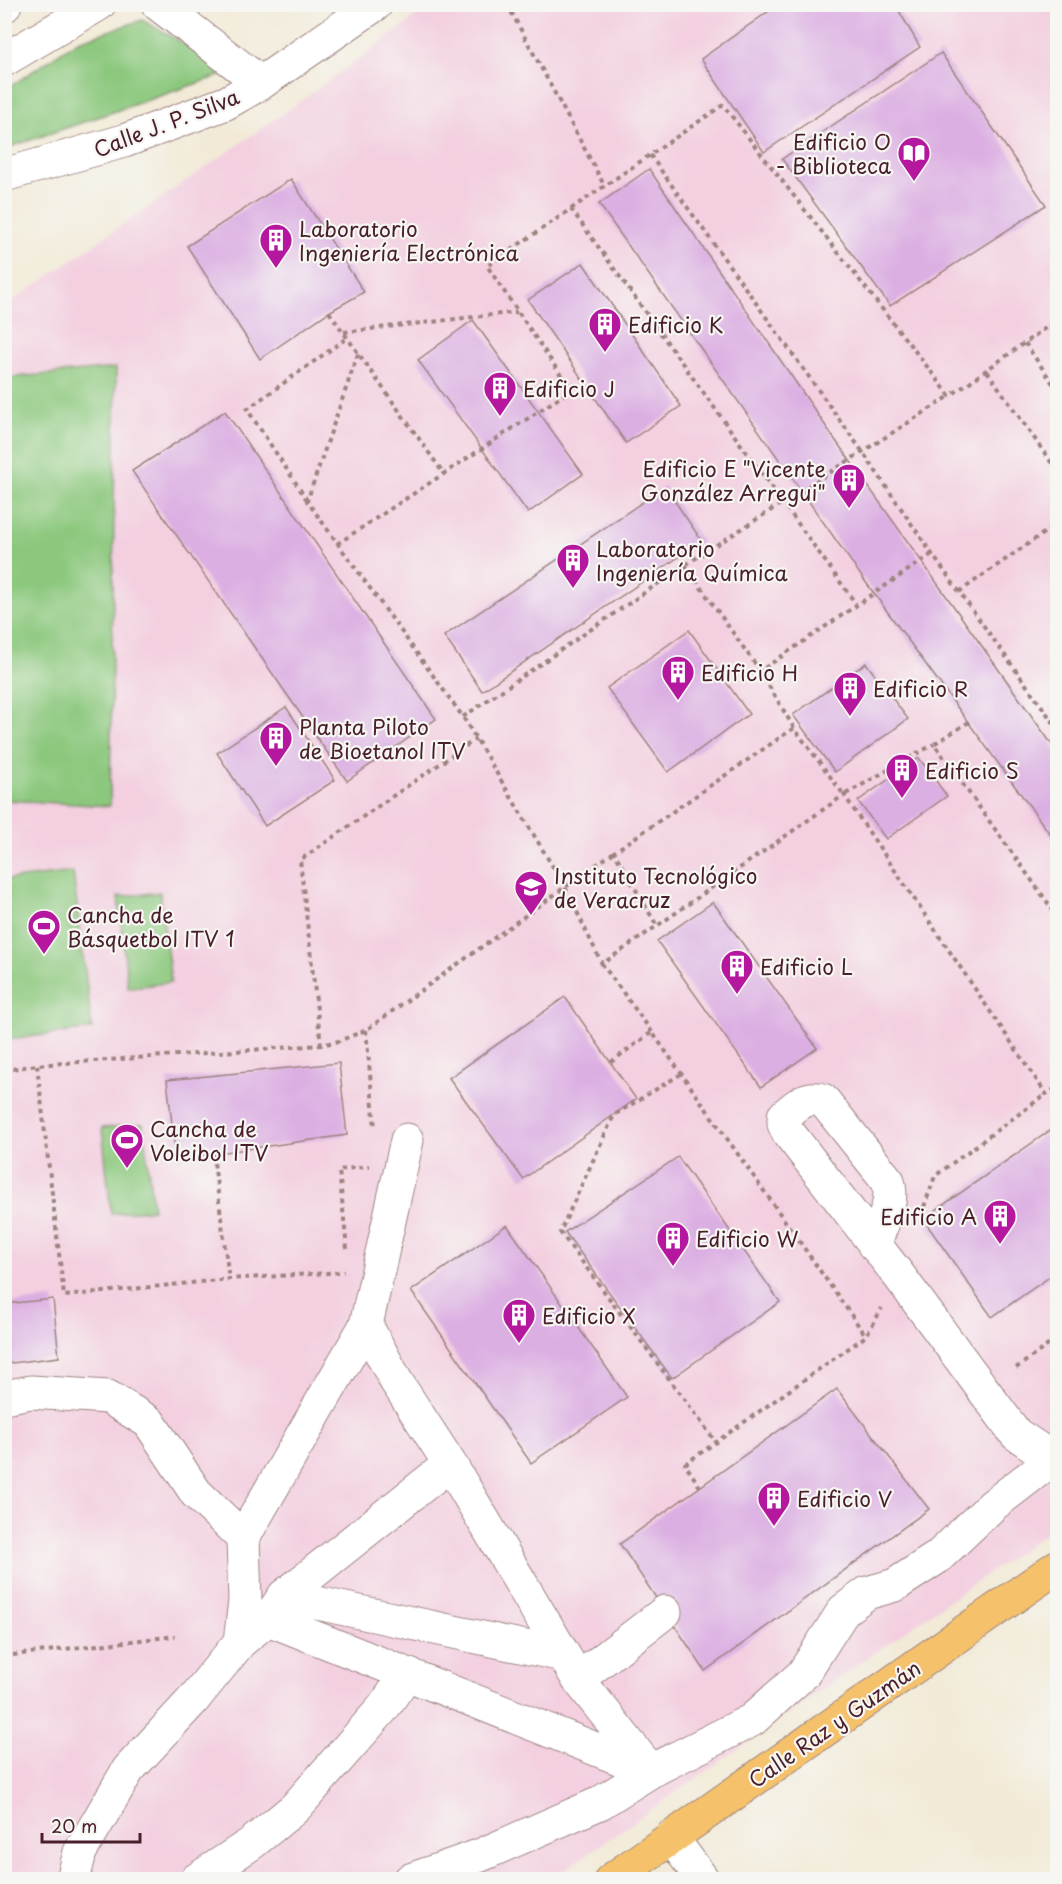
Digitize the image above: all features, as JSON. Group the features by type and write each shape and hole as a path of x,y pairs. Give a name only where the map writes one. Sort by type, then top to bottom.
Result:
{"main road":[{"name":"Calle Raz y Guzmán","path":"611,1880 1058,1566"}],"street":[{"path":"4,60 99,4"},
{"path":"158,4 261,83"},
{"name":"Calle J. P. Silva","path":"4,176 124,141 226,103 261,83 376,4"},
{"path":"240,1642 245,1601 243,1538 366,1325 407,1140"},
{"path":"410,1880 481,1855 582,1812 651,1772 752,1720 803,1674 844,1610 867,1593 895,1585 938,1557 993,1505 1056,1459 1016,1434 874,1245"},
{"path":"366,1325 396,1381 450,1464 571,1667 651,1772"},
{"path":"4,1397 31,1392 108,1397 149,1422 196,1493 243,1538"},
{"path":"73,1880 80,1852 128,1770 193,1700 240,1642 276,1607 450,1464"},
{"path":"276,1607 407,1674 651,1772"},
{"path":"276,1607 571,1667 665,1612"},
{"path":"196,1880 252,1843 295,1808 383,1708 407,1674"},
{"path":"671,1837 703,1880"}],"path":[{"path":"507,4 604,185"},
{"path":"337,544 571,390 487,266 723,105 950,396"},
{"path":"650,155 1058,729"},
{"path":"571,209 856,604"},
{"path":"329,312 444,474"},
{"path":"343,332 517,312"},
{"path":"463,717 685,565 950,396 1058,319"},
{"path":"343,332 358,354"},
{"path":"343,332 358,354"},
{"path":"347,338 248,409 337,544 463,717 566,887 602,964 866,1336 686,1464 700,1487"},
{"path":"1024,344 1058,391"},
{"path":"307,501 358,354"},
{"path":"987,371 1058,472"},
{"path":"959,592 1058,523"},
{"path":"760,671 932,554"},
{"path":"685,565 760,671 794,728 844,795 1046,1094"},
{"path":"602,964 844,795 969,723"},
{"path":"4,1070 37,1065 321,1045 339,1041 366,1030 614,852 794,728"},
{"path":"321,1045 300,860 476,739"},
{"path":"934,744 1058,917"},
{"path":"614,852 657,926"},
{"path":"366,1030 376,1131"},
{"path":"611,1062 652,1032"},
{"path":"37,1065 64,1296 229,1279 349,1272"},
{"path":"681,1074 614,1115 560,1232 716,1442"},
{"path":"923,1210 935,1176 1058,1087"},
{"path":"213,1154 229,1279"},
{"path":"347,1249 339,1170 379,1165"},
{"path":"1016,1368 1058,1338"},
{"path":"4,1656 175,1636"}],"shaded area":[{"name":"Instituto Tecnológico de Veracruz","path":"432,5 1057,5 1057,1525 552,1879 5,1879 4,307 301,101"}],"green space":[{"path":"142,20 233,71 7,148 5,145 5,90 78,41"},
{"path":"116,368 110,806 5,800 5,378"},
{"name":"Cancha de Básquetbol ITV 1","path":"73,872 92,1029 5,1040 5,880"},
{"path":"160,892 171,982 128,988 118,897"},
{"name":"Cancha de Voleibol ITV","path":"143,1124 153,1209 111,1214 102,1128"}],"building":[{"path":"779,4 895,4 920,47 764,152 701,59"},
{"name":"Edificio O - Biblioteca","path":"941,53 1046,205 890,306 782,159"},
{"name":"Edificio E \"Vicente González Arregui\"","path":"649,169 836,441 1058,753 1058,845 862,577 599,204"},
{"name":"Laboratorio Ingeniería Electrónica","path":"291,179 364,292 329,312 260,359 187,246"},
{"name":"Edificio K","path":"583,263 681,406 626,443 528,300"},
{"name":"Edificio J","path":"473,320 583,474 528,513 418,360"},
{"path":"225,411 436,719 347,781 132,471"},
{"name":"Laboratorio Ingeniería Química","path":"665,487 702,541 482,691 444,636"},
{"name":"Edificio H","path":"689,630 749,714 668,772 607,688"},
{"name":"Edificio R","path":"866,663 908,719 835,772 793,715"},
{"name":"Planta Piloto de Bioetanol ITV","path":"286,707 335,780 265,826 217,753"},
{"name":"Edificio S","path":"919,758 947,796 886,839 858,801"},
{"name":"Edificio L","path":"713,902 817,1048 761,1087 657,941"},
{"path":"565,997 636,1099 523,1179 449,1078"},
{"path":"339,1063 347,1135 176,1159 167,1080"},
{"name":"Edificio A","path":"1058,1125 1058,1271 992,1317 923,1219"},
{"name":"Edificio W","path":"678,1157 780,1302 672,1378 565,1232"},
{"name":"Edificio X","path":"507,1225 627,1397 531,1463 411,1291"},
{"path":"53,1299 59,1357 4,1364 4,1304"},
{"name":"Edificio V","path":"837,1389 929,1509 705,1671 620,1544"}],"place":[{"name":"Edificio O - Biblioteca","path":"914,182"},
{"name":"Laboratorio Ingeniería Electrónica","path":"276,269"},
{"name":"Edificio K","path":"605,353"},
{"name":"Edificio J","path":"500,417"},
{"name":"Edificio E \"Vicente González Arregui\"","path":"849,509"},
{"name":"Laboratorio Ingeniería Química","path":"573,589"},
{"name":"Edificio H","path":"678,701"},
{"name":"Edificio R","path":"850,717"},
{"name":"Planta Piloto de Bioetanol ITV","path":"276,767"},
{"name":"Edificio S","path":"902,799"},
{"name":"Instituto Tecnológico de Veracruz","path":"531,916"},
{"name":"Cancha de Básquetbol ITV 1","path":"44,955"},
{"name":"Edificio L","path":"737,995"},
{"name":"Cancha de Voleibol ITV","path":"127,1169"},
{"name":"Edificio A","path":"1000,1245"},
{"name":"Edificio W","path":"673,1267"},
{"name":"Edificio X","path":"519,1344"},
{"name":"Edificio V","path":"774,1527"}]}
